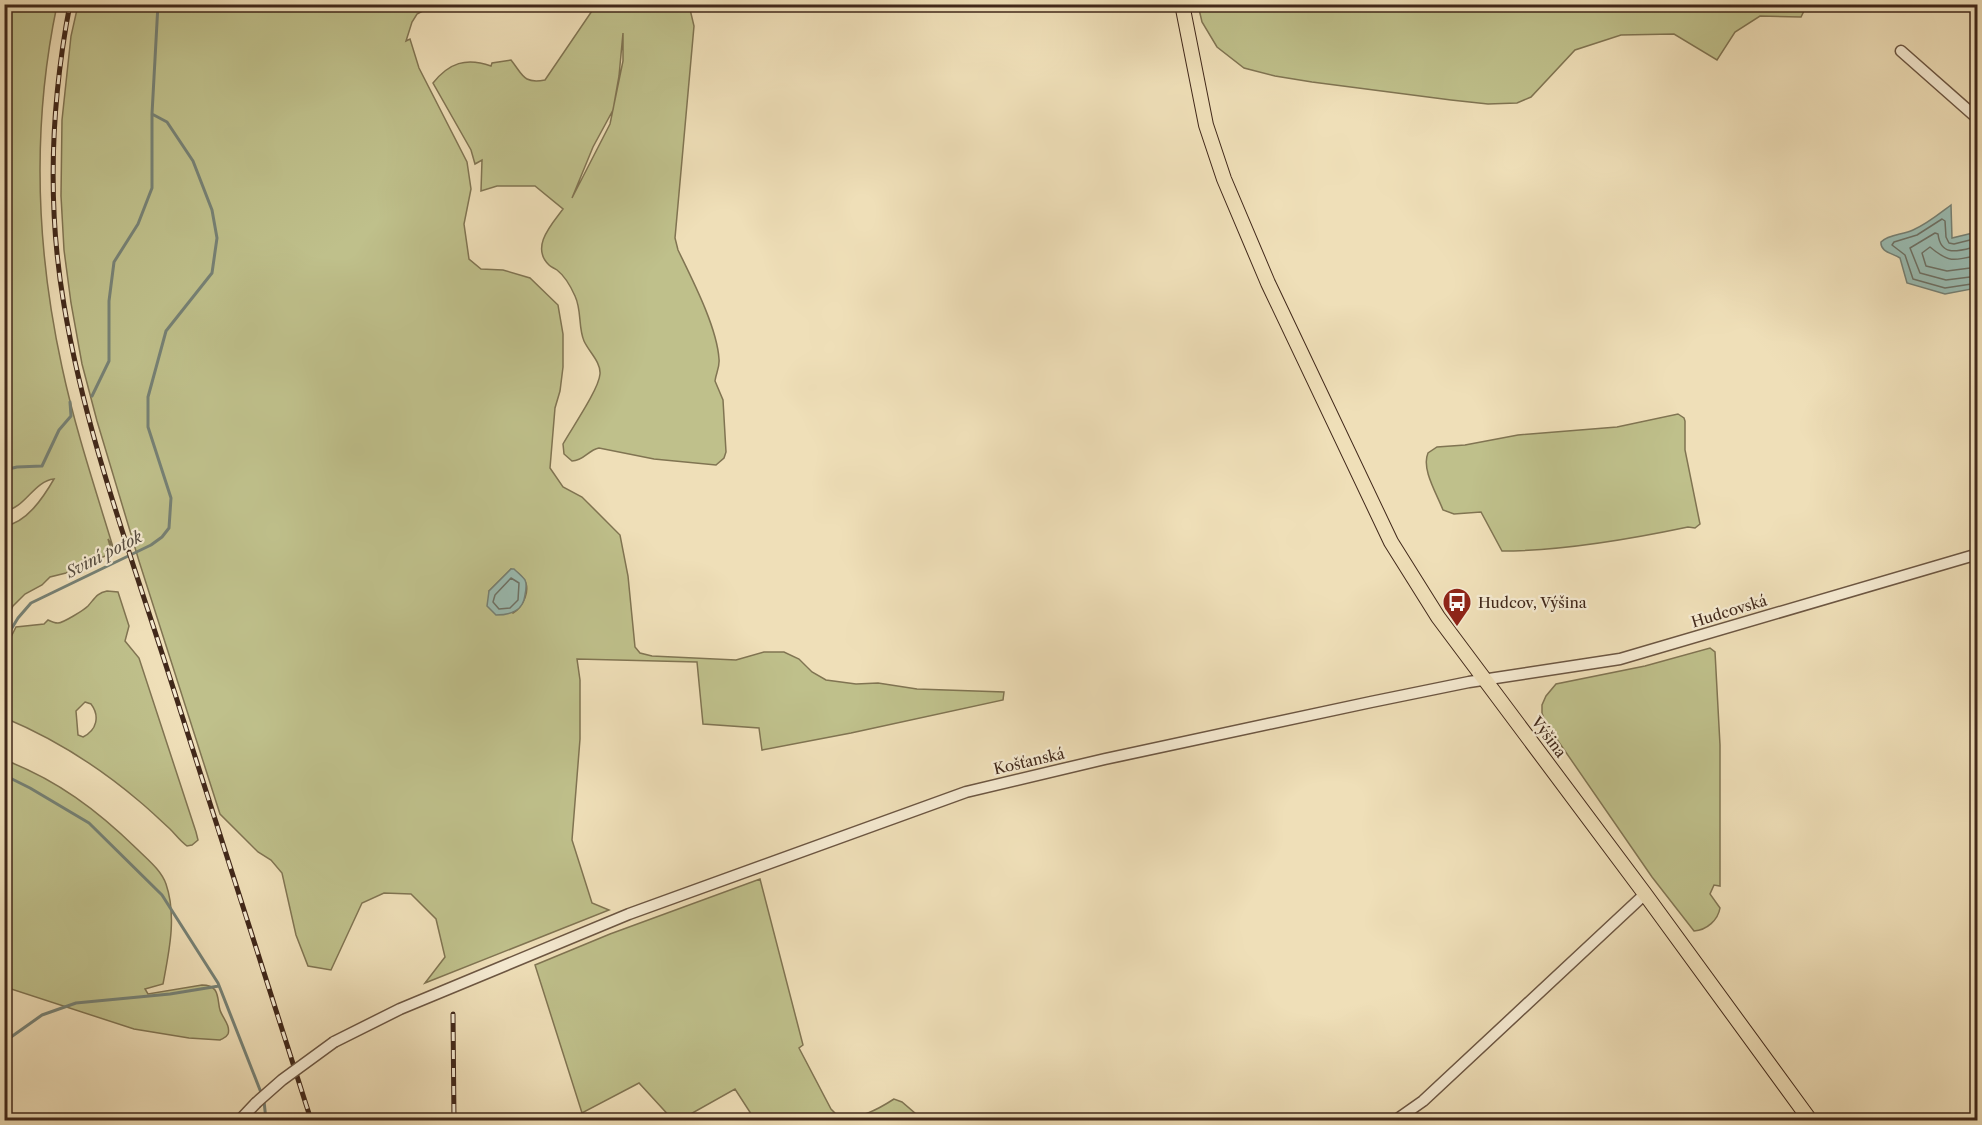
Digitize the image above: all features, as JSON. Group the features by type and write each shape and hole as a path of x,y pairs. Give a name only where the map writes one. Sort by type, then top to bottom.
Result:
{"main road":[{"name":"Výšina","path":"1182,4 1206,125 1241,221 1383,526 1426,600 1810,1120"}],"street":[{"path":"1901,51 1977,119"},
{"name":"Hudcovská","path":"1486,680 1600,663 1636,655 1977,554"},
{"name":"Košťanská","path":"240,1120 282,1080 334,1042 392,1012 596,928 927,805 982,787 1371,702 1486,680"},
{"path":"1396,1120 1424,1101 1645,894"}],"green space":[{"path":"1621,4 1804,4 1805,9 1801,17 1760,16 1735,32 1717,60 1674,34 1621,35 1575,50 1531,97 1517,103 1488,104 1312,82 1244,68 1217,47 1202,22 1198,5 1608,5 1612,8 1619,7"},
{"path":"4,5 57,5 49,50 41,140 42,232 53,322 67,390 113,547 108,539 112,553 66,573 50,577 42,585 25,594 13,606 5,622 5,526 13,524 27,514 54,479 41,484 18,505 5,511"},
{"path":"78,5 434,5 417,14 406,41 410,39 419,68 467,162 471,189 464,224 469,259 481,269 503,270 530,278 558,305 563,334 563,367 555,408 550,468 563,487 582,497 620,535 628,576 635,647 640,653 652,656 736,660 764,652 784,652 799,659 812,672 826,680 856,684 878,683 917,689 1004,692 1003,700 762,750 759,728 703,724 697,662 577,659 580,680 580,739 572,840 592,903 609,910 425,983 445,957 436,919 411,894 384,893 362,903 331,970 308,966 296,935 282,873 271,860 258,852 220,814 139,561 82,364 64,250 61,196 62,120 71,36","holes":["511,569 523,578 527,587 523,602 513,613 489,591"]},
{"path":"596,5 689,5 694,26 675,238 678,250 709,318 717,346 719,362 715,381 723,400 726,452 724,458 716,465 654,459 599,448 576,461 572,461 564,454 563,444 590,399 600,370 582,336 579,307 568,282 549,265 542,251 545,236 563,209 535,186 497,186 481,191 482,160 475,164 471,150 433,83 452,66 474,62 491,66 492,63 511,60 524,77 532,81 545,80","holes":["623,33 623,61 614,106","613,110 610,124 572,198 593,147"]},
{"path":"1678,414 1685,421 1685,450 1700,524 1695,528 1688,527 1571,547 1502,551 1481,512 1454,514 1443,510 1428,474 1426,459 1428,453 1437,447 1465,445 1518,435 1617,427"},
{"path":"104,592 118,592 129,626 125,641 139,658 196,832 198,840 192,845 187,846 143,804 92,765 58,744 5,718 5,649 16,627 44,624 48,620 57,623 69,619","holes":["85,702 91,704 96,713 96,722 91,731 83,737 78,735 76,711"]},
{"path":"1710,648 1715,652 1720,745 1720,886 1714,885 1710,894 1720,908 1711,924 1694,931 1652,877 1545,722 1542,705 1556,684 1645,666"},
{"path":"5,760 42,777 76,797 122,835 158,870 164,879 169,896 171,934 163,984 145,989 148,994 202,985 212,988 218,997 220,1010 229,1031 226,1037 220,1040 189,1038 134,1029 5,987"},
{"path":"760,879 803,1045 799,1048 831,1109 839,1117 854,1117 875,1110 894,1099 902,1102 923,1120 755,1120 735,1089 680,1120 673,1120 639,1083 582,1113 535,965 610,934"}],"water":[{"path":"1951,205 1952,238 1977,232 1977,288 1945,294 1907,283 1900,258 1884,250 1881,242 1888,237 1918,228"},
{"path":"511,569 514,569 525,580 524,600 515,611 496,615 487,606 489,591"}],"waterway":[{"path":"92,396 109,361 109,301 114,262 138,224 152,188 152,114 158,4"},
{"name":"Sviní potok","path":"4,641 18,618 31,603 151,545 169,528 171,498 148,427 148,397 166,331 212,273 217,238 212,210 193,161 167,122 152,114"},
{"path":"4,470 42,466 59,430 71,416 70,402"},
{"path":"4,775 89,823 162,895 218,983 262,1095"},
{"path":"4,1042 42,1015 76,1003 170,994 219,986"},
{"path":"264,1101 266,1120"}],"railway":[{"path":"70,4 55,117 53,192 59,268 73,352 110,493 311,1120"},
{"path":"453,1014 454,1120"}],"place":[{"name":"Hudcov, Výšina","path":"1457,628"}]}
